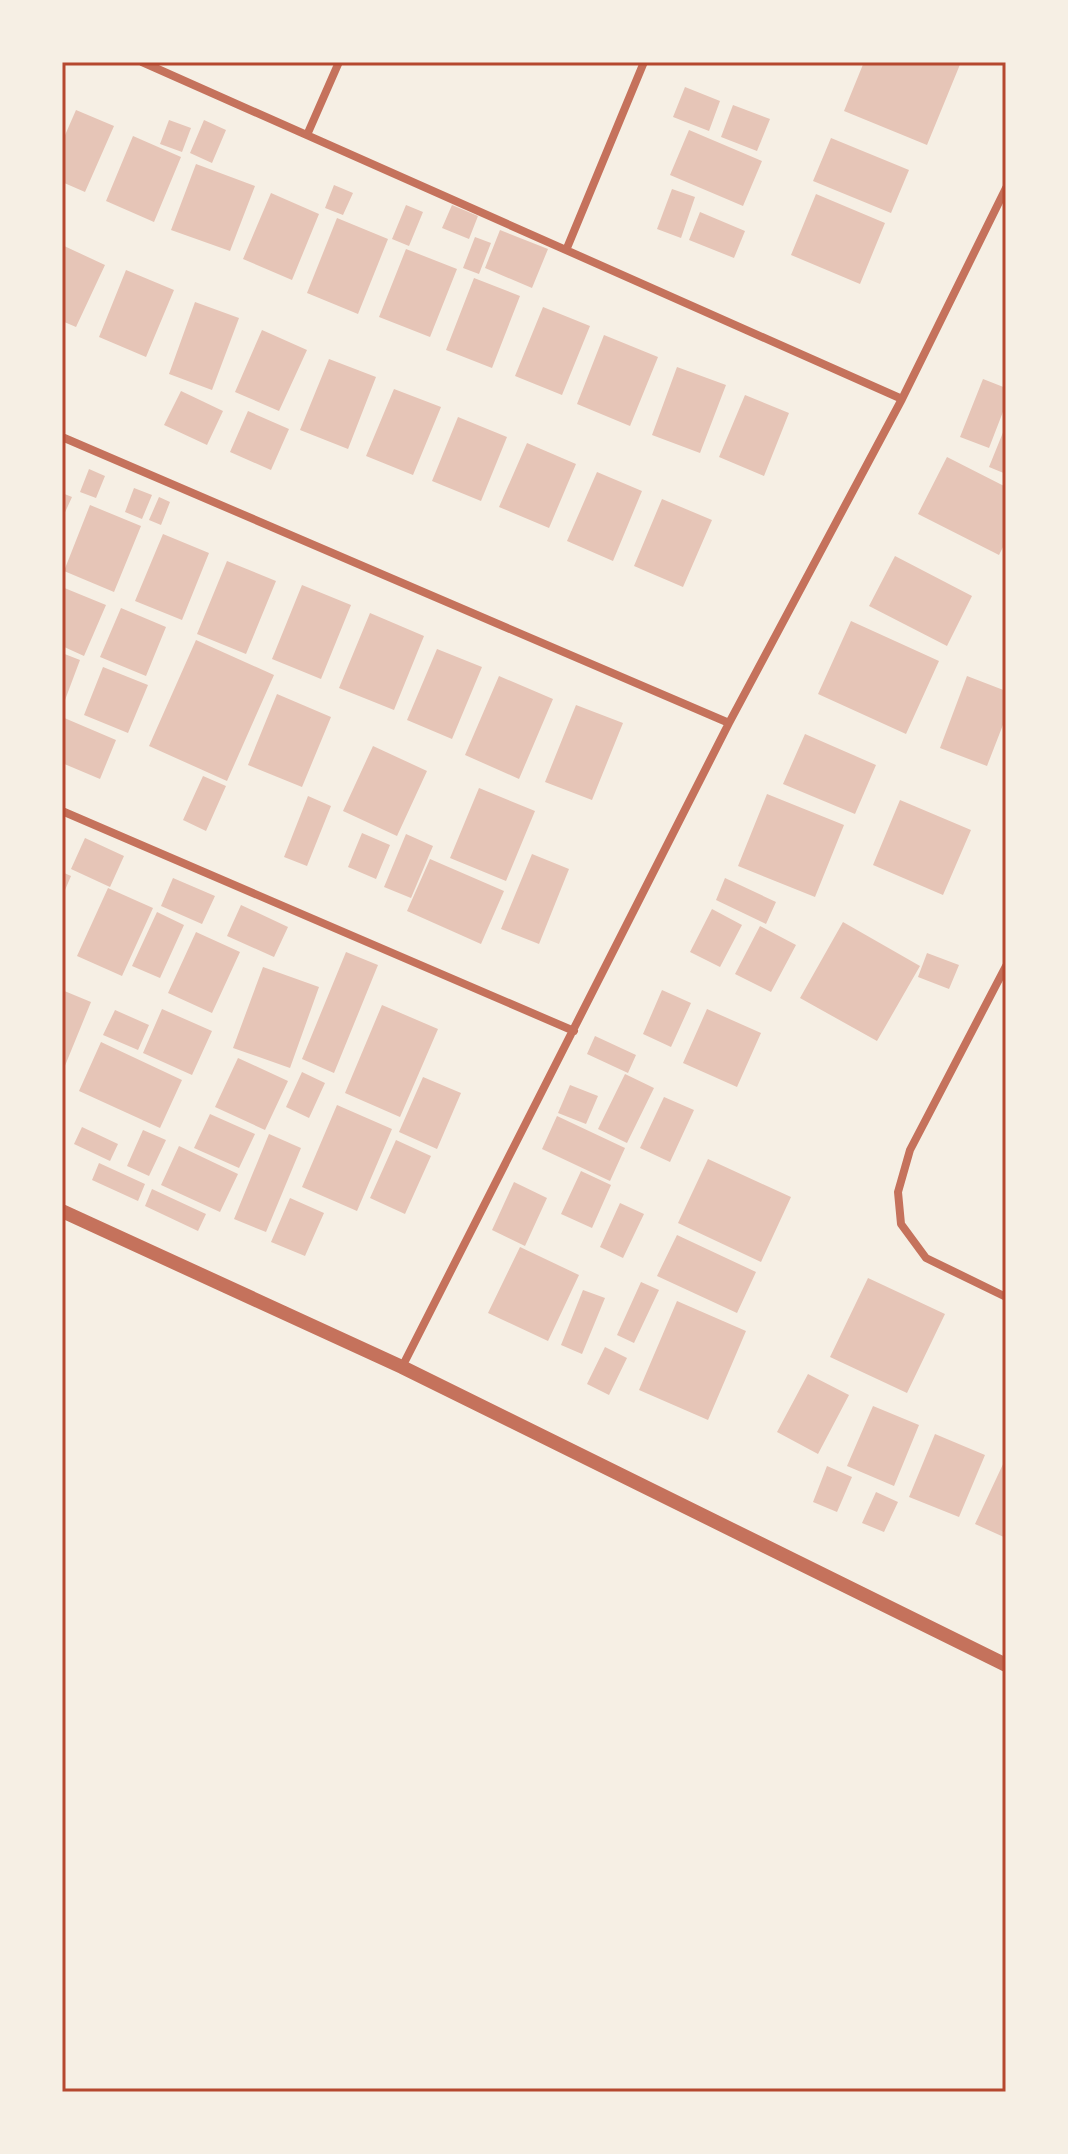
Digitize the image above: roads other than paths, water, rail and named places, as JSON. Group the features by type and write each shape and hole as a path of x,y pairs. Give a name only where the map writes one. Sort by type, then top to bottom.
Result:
{"street":[{"path":"142,62 902,399"},
{"path":"307,135 339,62"},
{"path":"567,248 644,62"},
{"path":"402,1367 729,723 902,399 1006,188"},
{"path":"62,437 729,723"},
{"path":"62,811 574,1031"},
{"path":"1006,966 910,1150 898,1192 901,1224 926,1258 1006,1297"},
{"path":"62,1211 402,1367 1006,1665"}]}
